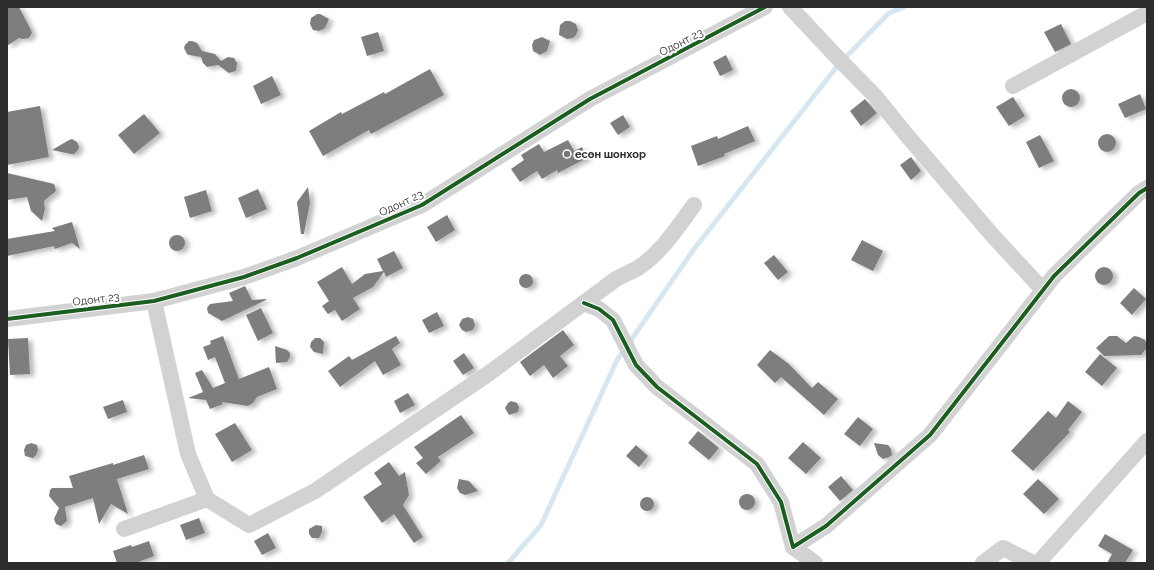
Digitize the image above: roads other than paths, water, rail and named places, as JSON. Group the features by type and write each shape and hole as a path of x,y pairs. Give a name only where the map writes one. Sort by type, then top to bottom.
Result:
{"street":[{"name":"Одонт 23","path":"7,319 154,301 244,277 297,258 422,205 590,99 765,7"},
{"path":"790,7 876,97 993,236 1043,290"},
{"path":"1013,86 1147,13"},
{"path":"793,547 826,526 930,435 1054,276 1144,194"},
{"path":"154,301 188,454 207,499 249,525 315,492 488,374 616,279 637,269 665,245 694,205"},
{"path":"584,303 599,309 613,320 636,365 657,387 757,464 782,502 793,547 815,563"},
{"path":"1038,563 1147,441"},
{"path":"124,529 207,499"},
{"path":"983,563 1003,548 1033,563"}],"waterway":[{"path":"629,343 694,249 839,64 889,13 904,7"},
{"path":"508,563 541,525 617,360 624,350"}],"place":[{"name":"есөн шонхор","path":"567,154"}]}
